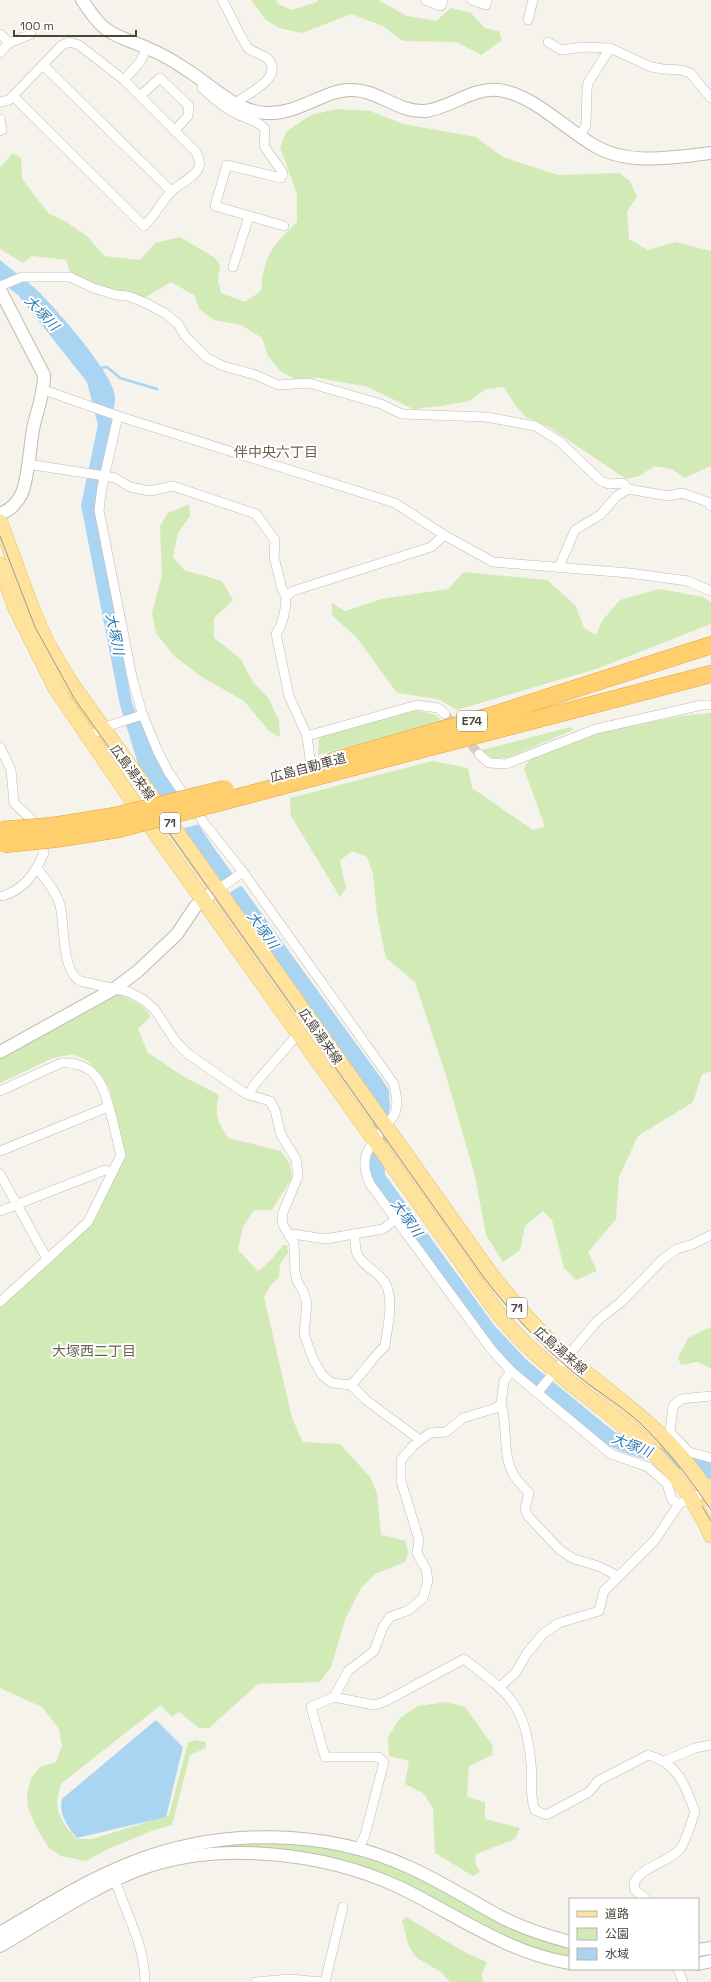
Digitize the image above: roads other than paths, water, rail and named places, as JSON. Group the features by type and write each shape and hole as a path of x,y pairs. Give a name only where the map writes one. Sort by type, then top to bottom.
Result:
{"highway":[{"path":"610,677 711,639"},
{"path":"610,677 711,644"},
{"path":"565,712 711,674"},
{"name":"広島自動車道","path":"1,837 54,839 118,829 335,766 610,677"},
{"path":"565,712 711,685"},
{"name":"広島自動車道","path":"335,766 565,712"}],"main road":[{"name":"広島湯来線","path":"0,522 32,609 46,641 68,679 132,800 204,898 371,1140 388,1158 495,1309 514,1333 552,1373 617,1419 645,1443 667,1466 685,1501 711,1535"},
{"name":"広島湯来線","path":"0,565 16,609 34,648 55,687 96,733 220,889 371,1107 388,1126 493,1278 526,1319 567,1357 653,1427 678,1453 710,1495"}],"street":[{"path":"82,0 93,16 105,29 118,37 147,48 190,71 221,95 236,103 265,113 284,112 305,106 332,94 349,90 366,92 409,109 426,110 444,106 465,96 497,90 513,94 531,104 580,137 603,150 642,158 711,153"},
{"path":"222,0 249,48 262,54 269,61 272,70 267,81 258,90 244,96 236,103"},
{"path":"424,0 441,6 443,0"},
{"path":"472,0 486,2 482,14"},
{"path":"528,20 533,0"},
{"path":"0,34 9,43"},
{"path":"0,53 9,43 31,34"},
{"path":"0,102 9,100 62,46 69,42 79,45 124,80 196,152 200,160 199,167 193,174 171,191 152,219 144,226 13,96"},
{"path":"548,42 562,50 583,47 610,48 651,67 681,70 690,73 711,98"},
{"path":"124,80 140,62 147,48"},
{"path":"580,137 586,125 588,83 610,48"},
{"path":"43,65 171,191"},
{"path":"140,96 160,78 189,106 188,116 174,131"},
{"path":"204,82 202,88 219,103 236,114 261,124 265,129 264,146 283,173 281,178 227,165 215,206 284,226"},
{"path":"0,119 2,130 0,131"},
{"path":"233,267 249,216"},
{"path":"0,514 8,510 20,498 34,429 44,390 44,375 1,287 22,277 70,277 93,288 116,295 128,296 146,303 166,314 178,324 185,336 207,358 223,366 256,375 278,385 309,383 381,404 402,414 486,417 534,426 559,441 601,481 609,484 623,484 628,489 668,496 682,493 687,494 708,502 711,506"},
{"path":"44,390 115,415 395,503 444,535 493,562 629,573 688,581 711,591"},
{"path":"115,415 103,476 99,510 140,714 169,773 394,1084 397,1099 395,1115 388,1126 371,1140 364,1159 365,1172 370,1184 492,1349 511,1371 611,1454 648,1467 667,1484 672,1500 685,1501 710,1495"},
{"path":"27,464 115,478 130,487 150,491 173,486 256,514 275,540 274,557 282,589 286,596 286,611 281,627 276,634 289,696 307,736 310,759"},
{"path":"559,567 575,530 600,515 617,496 628,489"},
{"path":"286,596 293,591 431,547 444,535"},
{"path":"307,736 417,705 438,708 445,714"},
{"path":"479,754 489,763 506,764 596,729 702,705 711,705"},
{"path":"96,733 140,714"},
{"path":"0,747 11,770 14,804 34,822 44,853 37,868 23,885 14,892 3,896"},
{"path":"37,868 55,894 60,905 69,965 73,977 80,981 129,992 144,1000 155,1010 176,1042 188,1054 249,1094 270,1101 275,1110 281,1135 296,1159 298,1176 282,1215 283,1225 294,1243 295,1271 297,1281 303,1291 307,1303 304,1334 313,1359 322,1375 332,1382 351,1385 366,1400 420,1440"},
{"path":"0,1052 114,989 158,954 177,934 195,906 204,898 241,874"},
{"path":"249,1094 254,1085 298,1034"},
{"path":"0,1091 61,1063 72,1062 87,1069 97,1077 104,1090 121,1156 88,1222 47,1259 1,1297"},
{"path":"0,1151 108,1107"},
{"path":"0,1211 105,1170 113,1172"},
{"path":"0,1174 47,1259"},
{"path":"289,1236 293,1234 325,1240 383,1229 396,1219"},
{"path":"351,1385 363,1373 372,1358 385,1346 390,1301 388,1289 384,1280 361,1260 356,1251 355,1234"},
{"path":"537,1392 597,1321 621,1302 663,1259 677,1249 693,1244 711,1235"},
{"path":"511,1371 504,1381 501,1404 504,1416 504,1430 510,1465 514,1476 529,1493 525,1510 528,1516 560,1550 574,1559 598,1566 618,1576"},
{"path":"711,1396 681,1399 673,1406 670,1432 689,1452 711,1458"},
{"path":"334,1697 348,1671 374,1651 383,1627 390,1617 409,1610 423,1598 428,1580 426,1569 417,1553 419,1540 401,1481 401,1460 412,1446 430,1434 446,1432 463,1418 496,1408 501,1404"},
{"path":"500,1687 516,1672 527,1652 543,1634 560,1623 599,1611 604,1591 655,1540 685,1501"},
{"path":"359,1848 365,1835 384,1762 378,1757 325,1757 311,1707 334,1697 374,1705 384,1702 464,1659 500,1687 517,1706 525,1722 531,1764 532,1803 535,1810 546,1815 589,1792 598,1781 648,1755 666,1761 684,1783 695,1812 682,1848 672,1856 637,1877 634,1883 635,1890 645,1898"},
{"path":"666,1761 695,1748 711,1745"},
{"path":"0,1933 112,1871 168,1850 195,1844 241,1839 280,1837 313,1839 359,1848 412,1868 502,1918 569,1942"},
{"path":"0,1946 88,1894 138,1870 165,1862 196,1856 239,1853 312,1858 369,1875 405,1891 485,1934 521,1949 569,1963"},
{"path":"115,1880 142,1949 145,1963 145,1982"},
{"path":"256,1982 289,1979 324,1982 343,1907"},
{"path":"699,1950 711,1948"},
{"path":"699,1964 711,1961"},
{"path":"678,1970 683,1982"}],"water":[{"path":"0,260 38,291 57,312 84,343 113,389 115,399 113,414 98,487 96,516 132,703 162,770 214,848 381,1078 389,1090 390,1109 371,1096 138,764 120,705 81,505 98,425 87,382 19,296 0,281"},
{"path":"156,1720 183,1747 166,1817 77,1838 67,1825 61,1810 62,1799"}],"waterway":[{"path":"99,368 107,367 120,378 157,389"},
{"name":"大塚川","path":"375,1085 380,1094 382,1105 377,1167 378,1178 489,1331 521,1365 610,1438 631,1447 708,1469 711,1472"}],"tunnel":[{"path":"445,714 479,754"}],"tram line":[{"path":"0,536 35,627 74,698 485,1279 505,1304 549,1350 581,1378 630,1414 659,1442 711,1510"},
{"path":"702,1506 711,1521"}],"district":[{"name":"伴中央六丁目","path":"276,452"},
{"name":"大塚西二丁目","path":"94,1351"}]}
